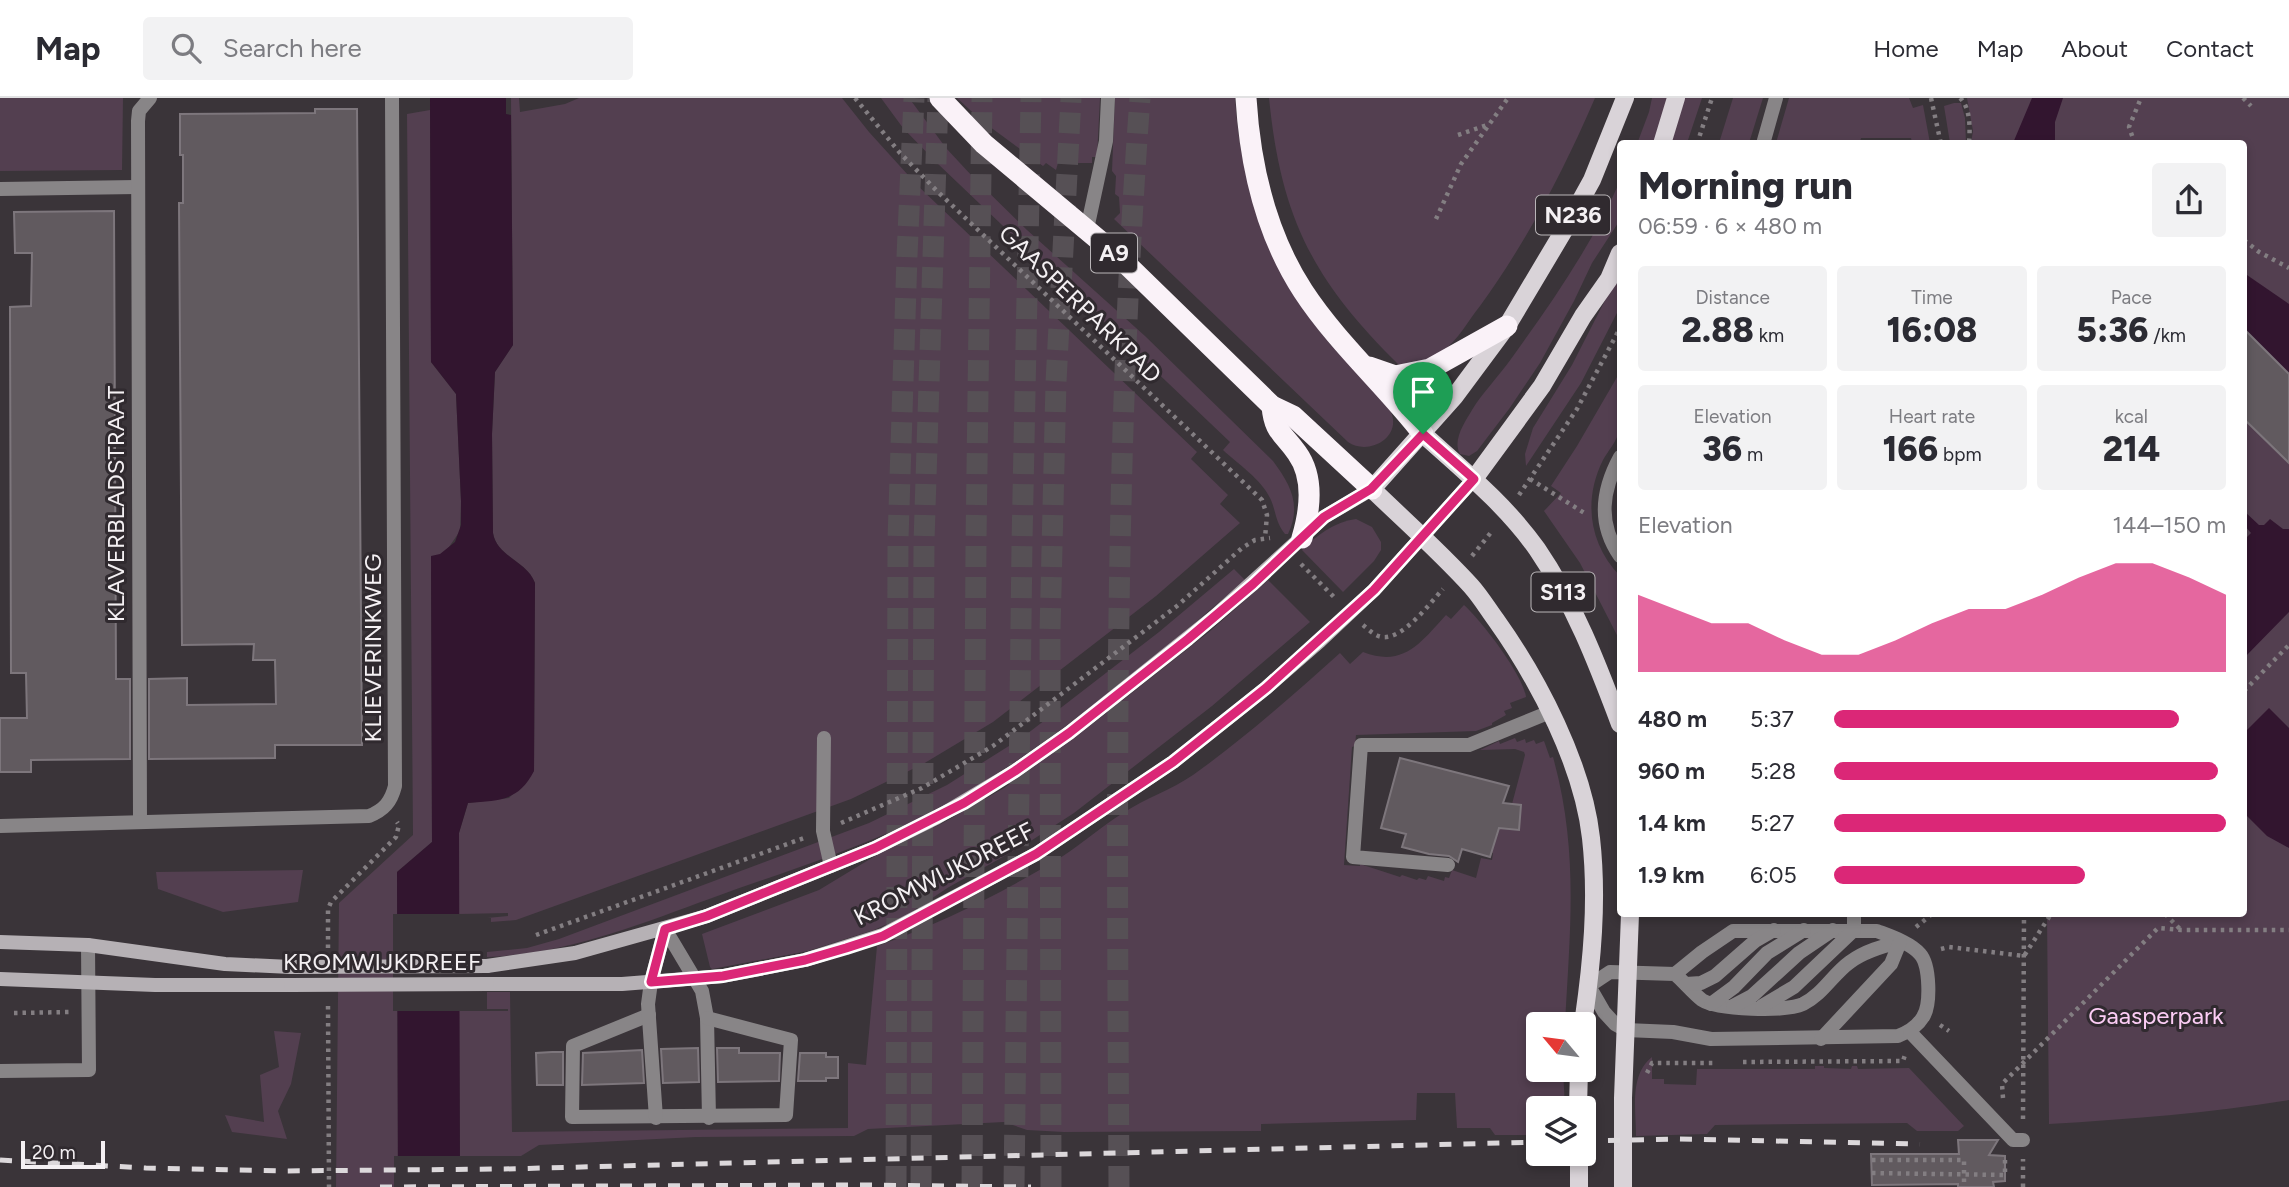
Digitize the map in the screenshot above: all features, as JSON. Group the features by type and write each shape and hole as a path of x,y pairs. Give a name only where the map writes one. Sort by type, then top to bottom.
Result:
{"highway":[{"name":"A9","path":"940,98 984,144 1087,229 1147,284 1272,406 1293,416 1371,489"},
{"path":"1246,98 1252,159 1275,235 1302,289 1340,339 1395,398 1423,434"},
{"path":"1361,362 1395,376 1420,372 1440,365 1507,326"},
{"name":"A9","path":"1272,406 1273,422 1278,432 1298,454 1308,477 1310,493 1302,538"}],"main road":[{"name":"N236","path":"1423,434 1507,326 1592,180 1625,98"},
{"path":"1663,140 1676,98"},
{"name":"N236","path":"1474,479 1542,386 1583,316 1609,279 1617,260"},
{"path":"1422,538 1371,489 1423,434"},
{"name":"S113","path":"1423,434 1474,479 1535,547 1556,579 1588,641 1617,716"},
{"name":"KROMWIJKDREEF","path":"0,979 89,983 290,985 622,984 723,976 774,967 866,942 883,936 1006,872 1058,841 1173,762 1266,688 1357,606 1474,479"},
{"name":"KROMWIJKDREEF","path":"0,942 88,945 225,964 291,967 487,966 575,953 707,916 875,848 936,818 1034,758 1188,639 1324,517 1371,489"},
{"name":"S113","path":"1422,538 1473,588 1520,654 1550,712 1574,771 1591,836 1593,909 1585,1012"},
{"path":"1623,1187 1623,1098 1630,917"},
{"path":"1579,1166 1579,1187"}],"street":[{"path":"0,189 137,187 139,111 150,98"},
{"name":"KLIEVERINKWEG","path":"0,826 369,816 386,806 393,797 397,683 392,98"},
{"path":"1087,229 1106,141 1108,98"},
{"path":"1764,140 1776,98"},
{"name":"KLAVERBLADSTRAAT","path":"137,187 140,821"},
{"path":"1617,464 1605,491 1604,504 1606,527 1617,550"},
{"path":"1448,864 1353,857 1361,745 1469,745 1550,712"},
{"path":"824,738 822,831 831,866"},
{"path":"1759,1008 1794,987 1854,930 1854,917"},
{"path":"665,929 702,991 707,1018 709,1118"},
{"path":"656,1118 649,1015 651,982 665,929"},
{"path":"1680,979 1702,952 1733,931 1775,929 1877,931 1920,954 1928,977 1927,1009 1922,1019 1910,1032 1878,1038 1711,1039 1673,1032 1626,1030 1615,1024 1604,1012 1589,986 1611,972 1701,983 1715,976 1755,941 1775,929"},
{"path":"1711,1004 1734,987 1767,953 1805,930"},
{"path":"1731,1007 1752,996 1809,945 1835,930"},
{"path":"1680,979 1702,1000 1711,1004 1731,1007 1793,1007 1805,1003 1823,990 1849,962 1866,953 1900,942"},
{"path":"1821,1038 1891,964 1900,942"},
{"path":"0,1072 89,1070 88,945"},
{"path":"649,1015 573,1046 572,1117 709,1118 786,1115 791,1040 707,1018"},
{"path":"1910,1032 2013,1140 2023,1140"}],"path":[{"name":"GAASPERPARKPAD","path":"822,831 912,793 993,747 1177,606 1242,548 1255,540 1265,538 1267,515 1262,500 937,191 900,153 855,98"},
{"path":"1436,219 1461,164 1508,98"},
{"path":"1699,140 1712,98"},
{"path":"1931,98 1940,140"},
{"path":"1960,98 1964,102 1970,128 1969,140"},
{"path":"2134,140 2129,127 2141,98"},
{"path":"2243,98 2251,106"},
{"path":"1458,135 1491,124"},
{"path":"2247,242 2289,268"},
{"path":"1530,479 1606,527"},
{"path":"2247,688 2289,645"},
{"path":"533,936 822,831"},
{"path":"2023,1078 2024,917"},
{"path":"2024,957 2049,917"},
{"path":"2168,917 2181,930"},
{"path":"1872,1173 2005,1175 2002,1084 2158,928 2289,930"},
{"path":"1949,947 2024,957"},
{"path":"13,1013 89,1012"},
{"path":"1871,1160 1964,1160 1964,1187"}],"green space":[{"path":"0,98 123,98 122,170 0,171"},
{"path":"511,98 519,98 520,112 565,104 579,98 842,98 918,186 1197,452 1191,459 1228,495 1220,504 1240,523 1156,596 993,722 923,764 851,799 516,920 491,922 491,918 487,918 508,916 508,913 459,914 459,833 468,803 509,798 534,771 535,583 526,569 500,548 493,533 492,434 495,372 513,345"},
{"path":"881,98 909,98 946,148 972,176 1027,230 1145,336 1273,461 1289,487 1294,504 1288,534 1282,530 1270,498 1261,484 1223,450 1230,442 937,163 903,128"},
{"path":"957,98 1100,98 1097,157 1092,157 1092,163 1058,163 1056,170 1046,163 1043,166 982,121"},
{"path":"1115,98 1235,98 1238,132 1252,198 1275,259 1309,317 1330,344 1387,404 1393,421 1388,437 1373,446 1365,447 1348,442 1114,219 1120,213 1119,197 1115,194 1116,176 1112,171"},
{"path":"1269,98 1595,98 1543,205 1480,306 1458,336 1442,352 1428,359 1402,365 1398,364 1344,304 1323,275 1306,244 1282,178"},
{"path":"1652,98 1668,98 1655,140 1638,140"},
{"path":"1685,98 1702,98 1688,140 1671,140"},
{"path":"1733,98 1763,98 1750,140 1720,140"},
{"path":"1789,98 1909,98 1913,108 1923,105 1929,140 1861,138 1777,140"},
{"name":"Gaasperpark","path":"1967,98 2289,98 2289,1100 2169,1115 2049,1124 2047,917 2247,917 2247,140 1972,140 1973,131"},
{"path":"1961,103 1966,140 1950,140 1944,106"},
{"path":"430,110 431,362 456,394 460,531 431,573 432,842 397,872 398,1187 336,1187 339,903 413,835 407,114"},
{"path":"1617,188 1617,225 1592,263 1540,363 1477,451 1469,456 1460,454 1458,437 1466,420 1570,273"},
{"path":"1617,277 1617,313 1581,383 1526,466 1525,454 1533,428 1572,365"},
{"path":"1617,377 1617,436 1597,475 1591,506 1592,521 1601,550 1617,572 1617,635 1580,563 1544,511 1561,493 1551,486"},
{"path":"1356,519 1372,527 1381,542 1381,550 1374,561 1343,592 1302,550 1326,530"},
{"path":"1234,569 1245,580 1164,649 1038,746 948,803 855,847 629,928 545,950 487,957 487,952 527,948 559,939 869,823 947,785 1023,737 1159,632"},
{"path":"1268,580 1310,622 1212,706 1074,813 905,916 874,930 808,951 712,969 710,967 702,934 819,890 885,850 941,824 1004,788 1100,718 1209,632"},
{"path":"1464,605 1491,635 1510,663 1526,697 1510,703 1512,708 1504,711 1506,715 1492,725 1476,731 1356,735 1355,746 1352,747 1344,865 1360,864 1417,880 1426,880 1428,876 1444,881 1445,877 1449,878 1452,870 1476,878 1481,858 1492,860 1493,853 1484,851 1512,804 1525,755 1515,749 1480,750 1499,741 1500,744 1515,738 1517,742 1525,739 1526,743 1544,741 1550,758 1553,757 1561,792 1570,858 1566,1012 1526,1012 1526,1082 1564,1082 1564,1096 1526,1096 1526,1135 1495,1135 1490,1128 1457,1128 1455,1093 1417,1093 1416,1120 1261,1124 1261,1131 1064,1132 1027,1130 1004,1122 868,1129 854,1136 696,1137 539,1145 521,1156 460,1156 459,1011 508,1011 487,1009 487,992 510,992 512,1132 848,1128 848,1063 866,1065 877,946 949,917 1018,882 1063,856 1123,813 1185,780 1250,731 1340,653 1350,664 1363,652 1390,657 1401,654 1420,643 1446,615 1451,619"},
{"path":"303,870 298,902 223,912 158,889 156,872"},
{"path":"274,1031 301,1033 291,1084 278,1111 287,1139 232,1132 225,1115 264,1122 260,1075 279,1067"},
{"path":"1652,1057 1652,1079 1664,1079 1664,1084 1696,1085 1697,1069 1815,1069 1815,1066 1851,1069 1852,1066 1857,1066 1858,1069 1909,1068 1964,1126 1958,1131 1917,1131 1907,1123 1715,1125 1707,1134 1636,1136 1637,1083 1645,1064"}],"shaded area":[{"path":"430,98 506,98 506,114 511,115 513,345 495,372 492,434 493,533 500,548 526,569 535,583 534,771 521,789 507,798 468,803 459,833 460,1187 398,1187 397,872 432,842 431,556 440,554 455,542 461,525 456,394 431,362"},
{"path":"2032,98 2063,98 2055,122 2055,140 2014,140"},
{"path":"2247,275 2289,304 2289,374 2247,332"},
{"path":"2247,514 2259,525 2264,525 2270,519 2283,529 2289,529 2289,612 2247,655 2247,537 2251,533 2247,528"},
{"path":"2269,708 2289,728 2289,848 2267,836 2247,816 2247,730"}],"pier":[{"path":"393,914 463,914 463,1011 393,1011"},
{"path":"394,1156 463,1156 463,1187 394,1187"}],"building":[{"path":"315,109 357,109 362,745 275,745 275,758 149,759 149,679 187,678 187,705 276,704 275,660 253,660 254,644 182,645 179,203 183,203 183,155 180,155 180,114 315,113"},
{"path":"114,211 116,679 130,679 130,759 31,760 31,772 0,772 0,718 27,718 26,673 11,673 10,307 31,306 32,253 15,253 14,212"},
{"path":"2247,332 2289,374 2289,463 2247,422"},
{"path":"1400,758 1509,786 1503,803 1521,805 1519,830 1499,828 1490,857 1462,849 1458,862 1449,856 1402,847 1406,834 1381,828"},
{"path":"698,1048 699,1082 663,1083 661,1049"},
{"path":"717,1048 739,1048 739,1053 780,1053 779,1081 718,1082"},
{"path":"642,1050 644,1083 582,1085 583,1053"},
{"path":"563,1052 563,1085 537,1085 536,1053"},
{"path":"800,1053 826,1053 826,1057 838,1057 838,1078 798,1081"},
{"path":"1958,1140 1998,1140 1989,1155 2005,1156 2005,1181 1993,1182 1994,1187 1958,1187 1958,1184 1872,1185 1871,1154 1959,1154"}],"tunnel":[{"path":"896,1187 898,540 914,98"},
{"path":"921,1187 924,542 938,98"},
{"path":"972,1187 982,98"},
{"path":"1014,1187 1031,98"},
{"path":"1051,1187 1050,632 1056,382 1071,98"},
{"path":"1119,1187 1118,778 1121,506 1131,234 1140,98"}],"railway":[{"path":"1596,1141 1675,1139 1920,1144"},
{"path":"0,1160 146,1168 282,1171 504,1169 1526,1142"},
{"path":"380,1187 1031,1187"}],"route":[{"path":"1423,434 1474,479 1350,613 1266,688 1173,762 1082,825 1006,872 883,936 824,955 763,969 723,976 651,982 665,929 707,916 875,848 964,803 1044,752 1188,639 1253,584 1324,517 1371,489 1423,434"}]}
